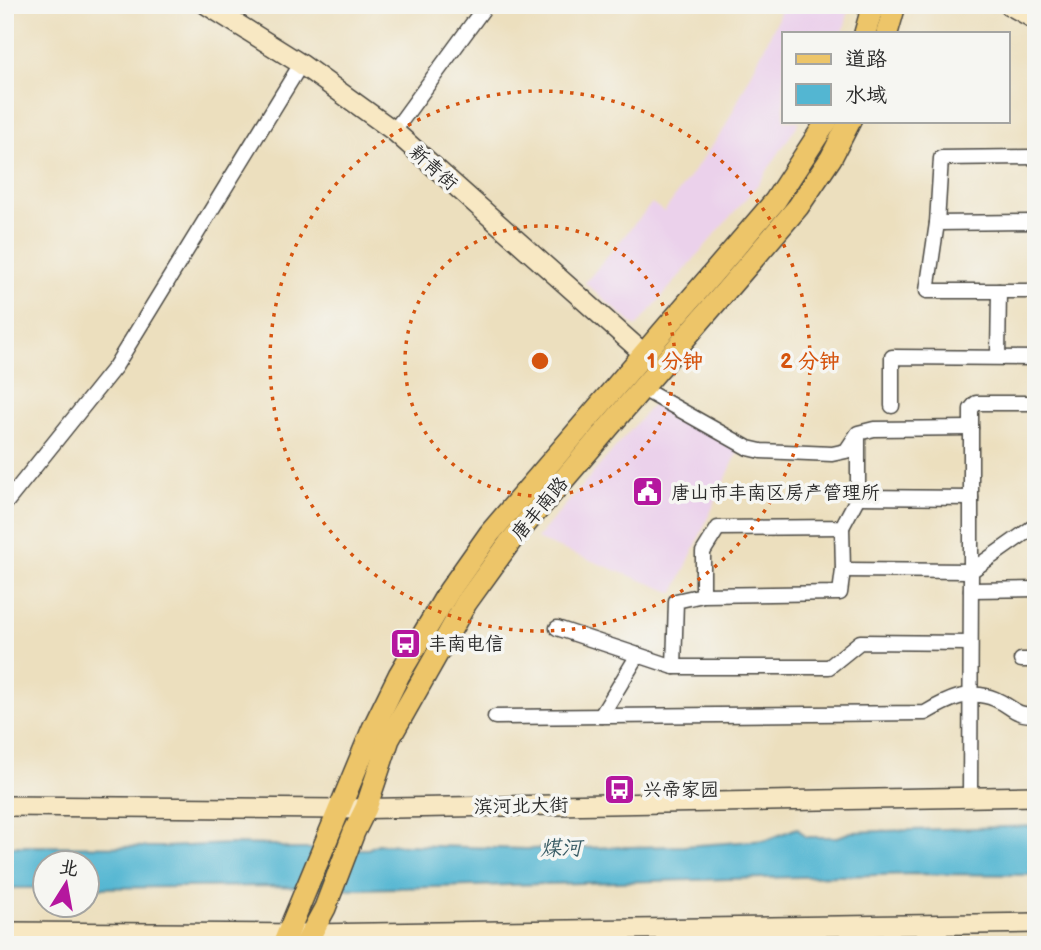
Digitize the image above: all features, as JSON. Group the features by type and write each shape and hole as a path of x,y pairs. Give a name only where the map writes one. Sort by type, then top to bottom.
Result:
{"main road":[{"path":"865,32 873,5"},
{"path":"887,32 895,5"},
{"name":"唐丰南路","path":"296,939 298,911 373,728 399,675 449,591 490,533 775,201 826,122"},
{"name":"唐丰南路","path":"296,939 325,908 366,808 389,739 466,603 510,542 798,207 831,158 849,122"}],"street":[{"name":"新青街","path":"206,5 301,64 394,131 643,353"},
{"path":"394,131 486,5"},
{"path":"1009,5 1036,20"},
{"path":"5,504 115,367 301,64"},
{"path":"1036,157 941,158 937,223 927,292 1036,291"},
{"path":"937,223 1036,222"},
{"path":"998,358 999,291"},
{"path":"892,406 892,357 1036,358"},
{"path":"641,387 738,443 761,451 832,454 846,451 858,433 874,429 971,428"},
{"path":"970,797 971,409 976,403 1036,403"},
{"path":"674,667 676,601 703,595 840,593 843,570 842,527 858,497 858,433"},
{"path":"858,497 971,498"},
{"path":"843,570 971,571 1036,525"},
{"path":"703,595 703,552 718,527 842,527"},
{"path":"971,590 1036,589"},
{"path":"557,628 674,667 829,667 860,642 970,643"},
{"path":"601,716 638,655"},
{"path":"1020,660 1036,660"},
{"path":"495,717 925,713 947,700 970,694 994,698 1020,715 1036,715"},
{"name":"滨河北大街","path":"5,806 341,809 1036,796"},
{"path":"5,932 296,939 1036,923"}],"shaded area":[{"path":"782,5 850,5 843,32 782,32 782,122 799,122 759,183 636,327 585,283 652,203 664,212 724,129 777,21"},
{"name":"唐山市丰南区房产管理所","path":"654,403 741,445 674,593 536,539"}],"water":[{"path":"1036,826 1036,875 915,874 357,889 272,886 102,888 102,848 32,848 32,888 5,888 5,846 164,847 231,844 275,845 289,849 368,849 378,844 525,849 684,846 767,840 797,828 806,837 838,837 851,832"}],"place":[{"name":"唐山市丰南区房产管理所","path":"648,492"},
{"name":"丰南电信","path":"405,643"},
{"name":"兴帝家园","path":"620,789"}],"water label":[{"name":"煤河","path":"561,848"}]}
